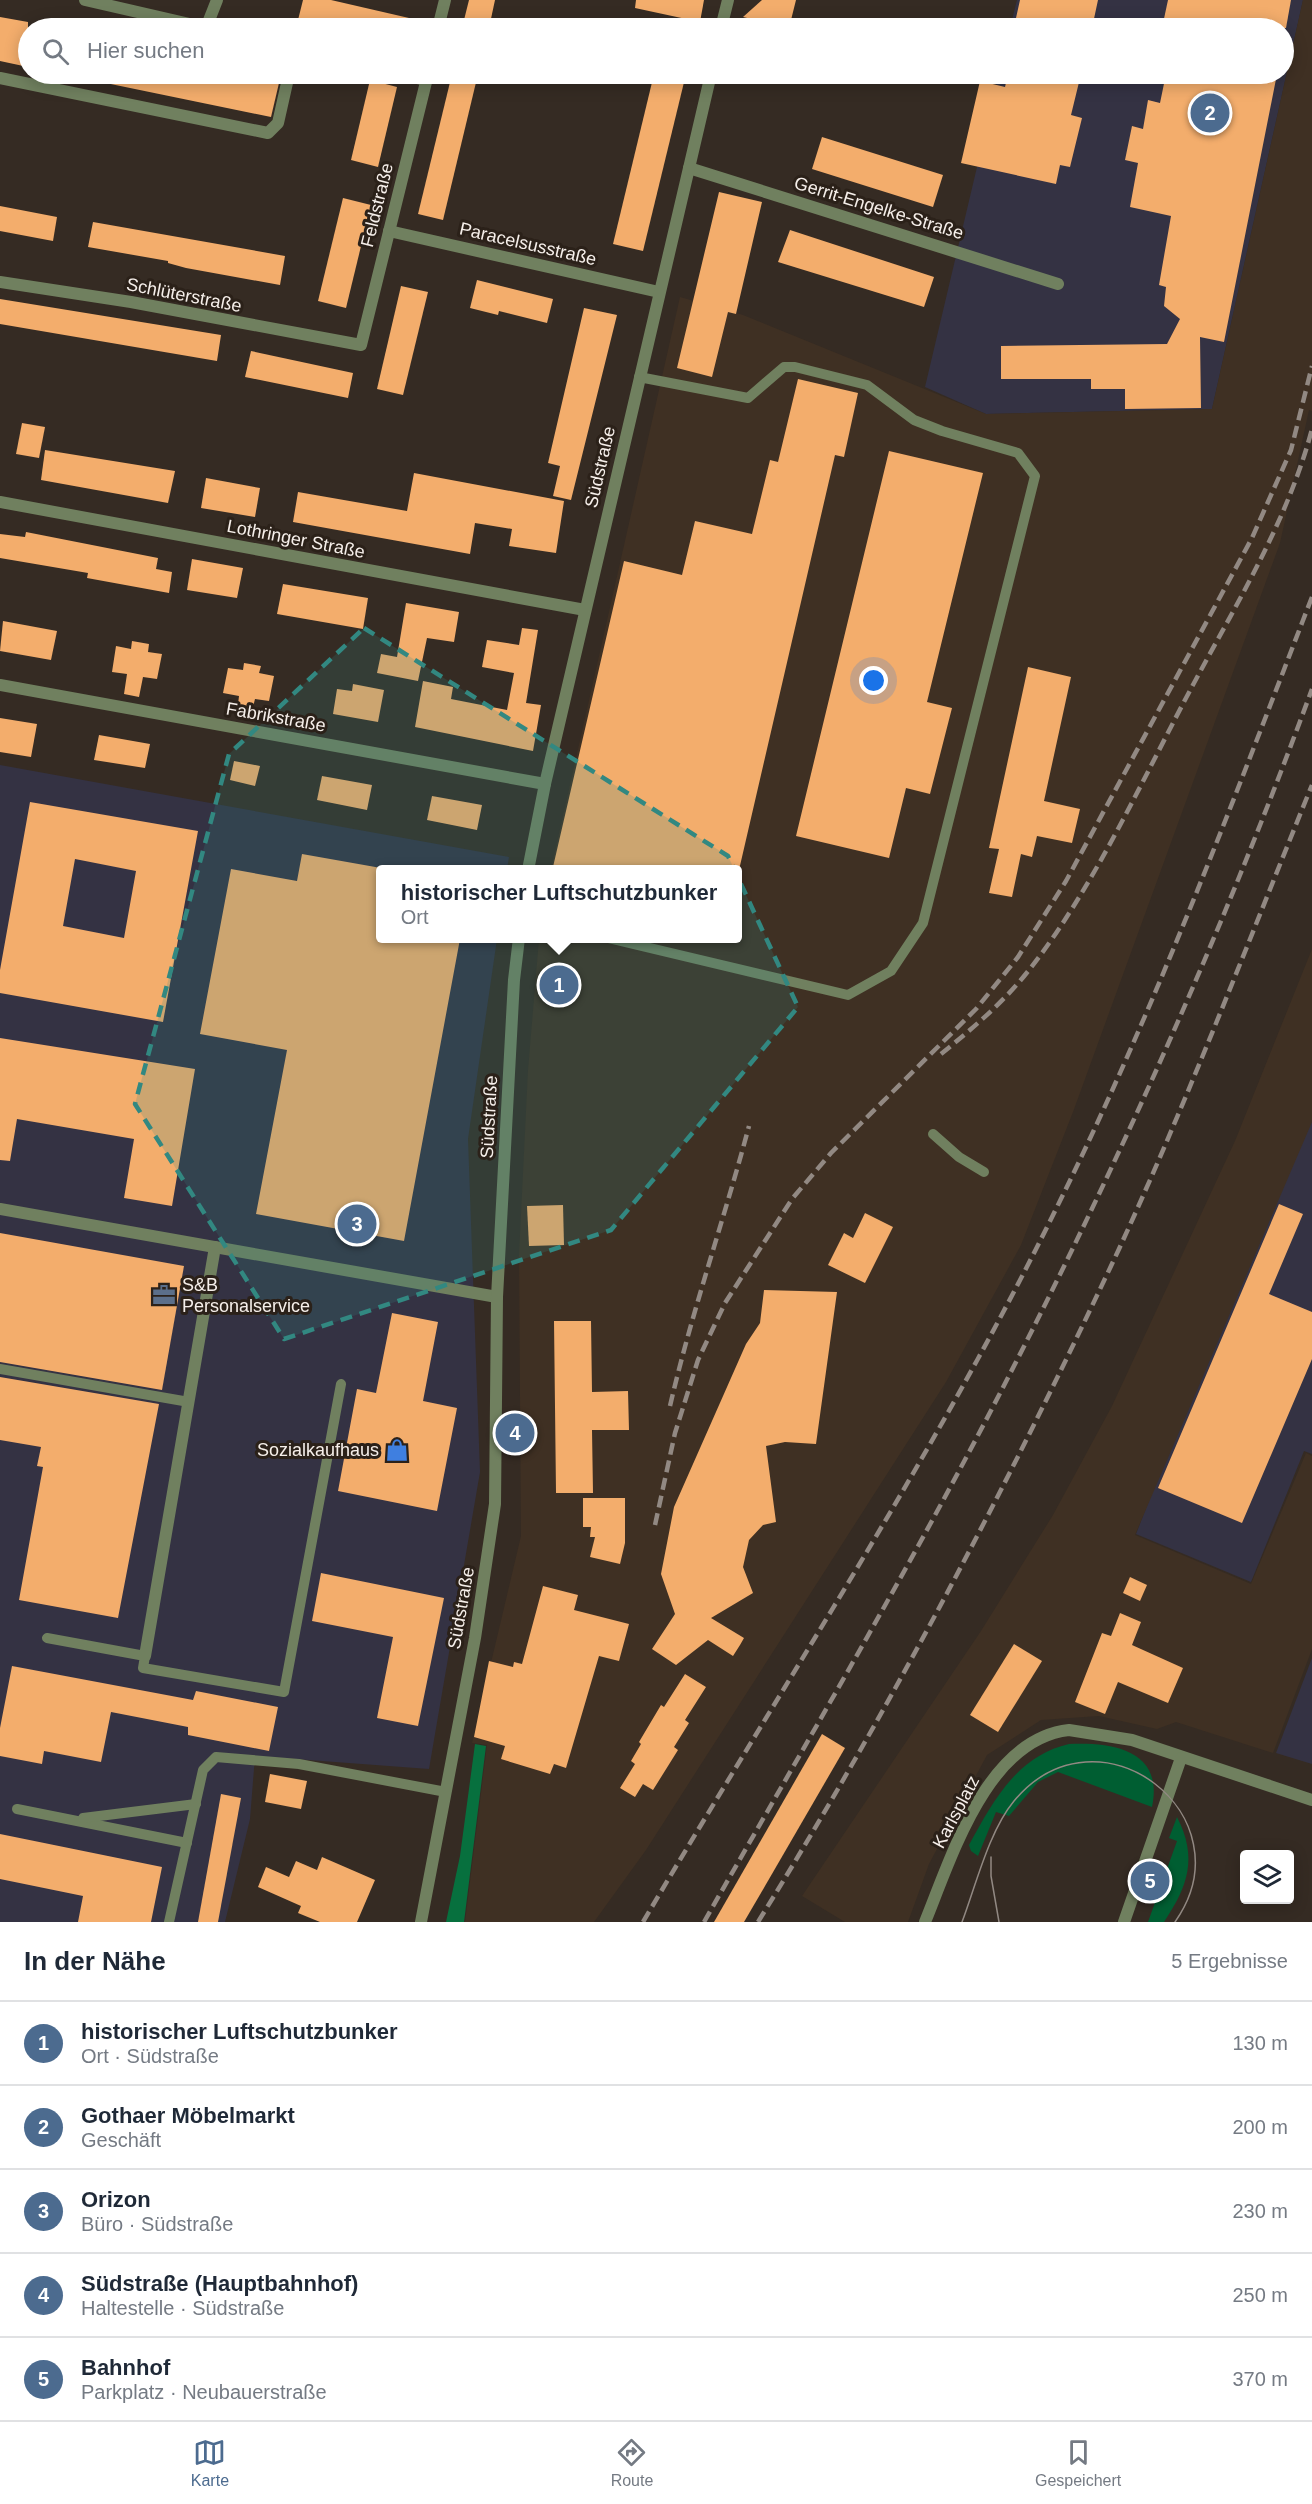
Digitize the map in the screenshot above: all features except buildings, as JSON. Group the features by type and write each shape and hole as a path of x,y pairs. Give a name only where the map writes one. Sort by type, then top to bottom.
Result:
{"street":[{"path":"85,0 163,18"},
{"path":"210,18 217,0"},
{"path":"440,18 445,0"},
{"path":"724,18 728,0"},
{"path":"0,78 18,82"},
{"path":"29,84 268,133 278,123 288,84"},
{"name":"Feldstraße","path":"362,345 425,84"},
{"name":"Südstraße","path":"529,865 585,610 709,84"},
{"name":"Gerrit-Engelke-Straße","path":"689,168 1058,284"},
{"name":"Paracelsusstraße","path":"389,231 659,292"},
{"name":"Schlüterstraße","path":"0,282 131,302 362,345"},
{"name":"Lothringer Straße","path":"0,502 585,610"},
{"name":"Fabrikstraße","path":"0,686 545,784"},
{"name":"Südstraße","path":"422,1922 475,1638 495,1504 497,1297 513,992 519,943"},
{"path":"0,1209 497,1297"},
{"path":"146,1656 215,1247"},
{"name":"Karlsplatz","path":"925,1922 980,1798 1005,1763 1022,1748 1060,1731 1069,1730 1132,1740 1312,1800"},
{"path":"1124,1922 1181,1758"}],"lane":[{"path":"625,943 848,995 891,971 923,923 1035,476 1018,453 942,431 914,420 867,385 795,367 784,367 748,398 639,377"},
{"path":"933,1134 959,1158 984,1172"},
{"path":"0,1369 189,1402"},
{"path":"47,1638 146,1656 143,1668 284,1692 341,1384"},
{"path":"169,1922 203,1770 216,1757 299,1764 447,1792"},
{"path":"74,1820 196,1804"},
{"path":"17,1809 187,1843"}],"highlighted area":[{"path":"364,628 728,856 798,1007 611,1230 284,1339 135,1104 229,754"}],"shaded area":[{"path":"1017,0 1303,0 1294,40 1294,18 1012,18"},
{"path":"1303,0 1312,0 1312,411 1309,410 1280,543 1073,1112 1021,1245 946,1382 646,1850 594,1922 465,1922 487,1745 472,1743 521,1536 519,1255 528,1070 539,943 742,943 742,865 552,865 680,297 743,315 986,414 1212,409 1284,84 1294,84 1294,40"},
{"path":"997,84 1284,84 1212,409 986,414 925,387"},
{"path":"0,765 509,857 508,865 376,865 376,943 496,943 468,1139 480,1472 429,1769 255,1756 250,1819 225,1922 0,1922"},
{"path":"1312,949 1312,1122 1135,1535 1251,1584 1306,1453 1312,1456 1312,1649 1273,1753 1176,1722 1157,1729 1099,1716 1041,1720 987,1755 929,1864 908,1922 845,1922 802,1896 981,1631 1053,1515 1112,1406 1235,1141"},
{"path":"1312,1079 1312,1454 1304,1451 1251,1582 1136,1534"},
{"path":"1312,1658 1312,1764 1276,1753"}],"green space":[{"path":"475,1744 486,1746 464,1922 446,1922 460,1856"},
{"path":"1069,1744 1118,1748 1132,1753 1143,1761 1150,1773 1154,1788 1152,1807 1058,1772 1038,1782 1009,1816 996,1812 978,1856 971,1851 969,1845 987,1812 1008,1782 1035,1759"},
{"path":"1177,1817 1187,1846 1188,1859 1184,1884 1164,1922 1148,1922 1177,1841 1169,1838"}],"tram line":[{"path":"962,1922 990,1843 997,1827 1014,1801 1048,1773 1086,1762 1122,1767 1154,1784 1179,1810 1193,1844 1193,1882 1175,1922"},
{"path":"991,1857 991,1876 999,1922"}],"railway":[{"path":"655,1525 675,1433 698,1360 725,1303 792,1199 831,1153 976,1009 1018,957 1066,881 1252,538 1291,450 1312,366"},
{"path":"941,1054 988,1014 1019,982 1053,938 1097,868 1276,528 1290,496 1312,429"},
{"path":"643,1922 908,1482 1008,1303 1055,1211 1159,984 1222,830 1312,597"},
{"path":"704,1922 942,1502 1058,1278 1175,1029 1246,860 1312,689"},
{"path":"758,1922 903,1675 993,1506 1078,1335 1170,1134 1312,785"},
{"path":"670,1406 688,1335 749,1126"}],"place":[{"name":"Gothaer Möbelmarkt","path":"1210,113"},
{"name":"historischer Luftschutzbunker","path":"559,985"},
{"name":"Orizon","path":"357,1224"},
{"name":"S&B Personalservice","path":"164,1295"},
{"name":"Südstraße (Hauptbahnhof)","path":"515,1433"},
{"name":"Sozialkaufhaus","path":"397,1450"},
{"name":"Bahnhof","path":"1150,1881"}]}
